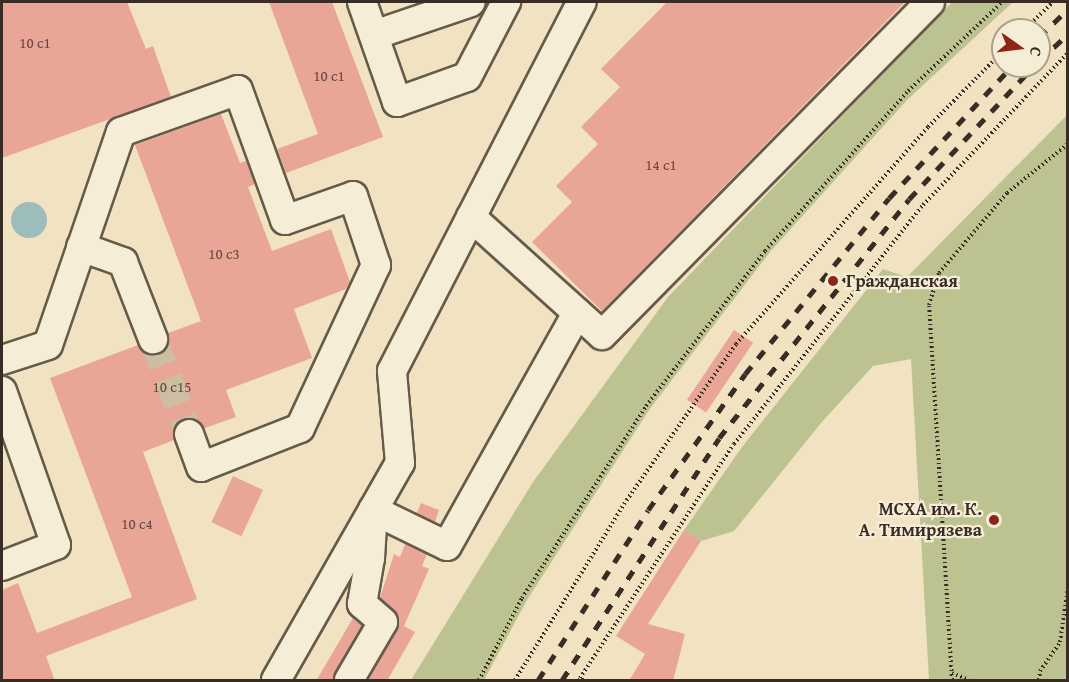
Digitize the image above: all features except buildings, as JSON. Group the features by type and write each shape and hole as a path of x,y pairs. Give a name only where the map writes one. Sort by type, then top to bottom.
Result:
{"lane":[{"path":"362,2 397,102 467,77 506,2"},
{"path":"374,35 471,2"},
{"path":"276,681 400,463 392,371 582,2"},
{"path":"471,217 602,335 930,2"},
{"path":"2,360 48,345 121,132 238,90 285,220 353,196 376,265 300,428 201,467 189,434"},
{"path":"81,248 123,262 153,339"},
{"path":"373,510 447,546 577,313"},
{"path":"2,391 56,545 2,566"},
{"path":"349,681 383,622 362,604 370,558 373,510"}],"path":[{"path":"479,681 522,598 646,406 744,278 908,91 1002,2"},
{"path":"1036,18 1053,2"},
{"path":"584,681 579,679 734,444 923,205 1068,53"},
{"path":"516,679 624,504 736,344 928,127 991,63"},
{"path":"952,681 929,305 939,273 1007,193 1068,144"},
{"path":"1039,681 1040,671 1060,642 1068,588"},
{"path":"1060,642 1068,642"},
{"path":"952,673 969,681"}],"green space":[{"path":"952,2 1013,2 996,18 991,18 991,22 907,100 770,252 649,410 527,600 484,680 411,680 533,482 668,297"},
{"name":"МСХА им. К. А. Тимирязева","path":"1067,115 1067,680 929,680 911,359 873,366 821,423 734,531 701,541 684,530 742,447 883,269 907,277"}],"water":[{"path":"29,202 42,207 47,220 42,233 29,238 16,233 11,220 16,207"}],"tunnel":[{"path":"153,339 189,434"}],"railway":[{"path":"1051,25 1068,9"},
{"path":"1051,50 1068,34"},
{"path":"538,680 648,510 745,374 889,198 1001,78"},
{"path":"562,680 719,438 909,199 1023,78"}],"place":[{"name":"Гражданская","path":"833,281"},
{"name":"МСХА им. К. А. Тимирязева","path":"994,520"}]}
